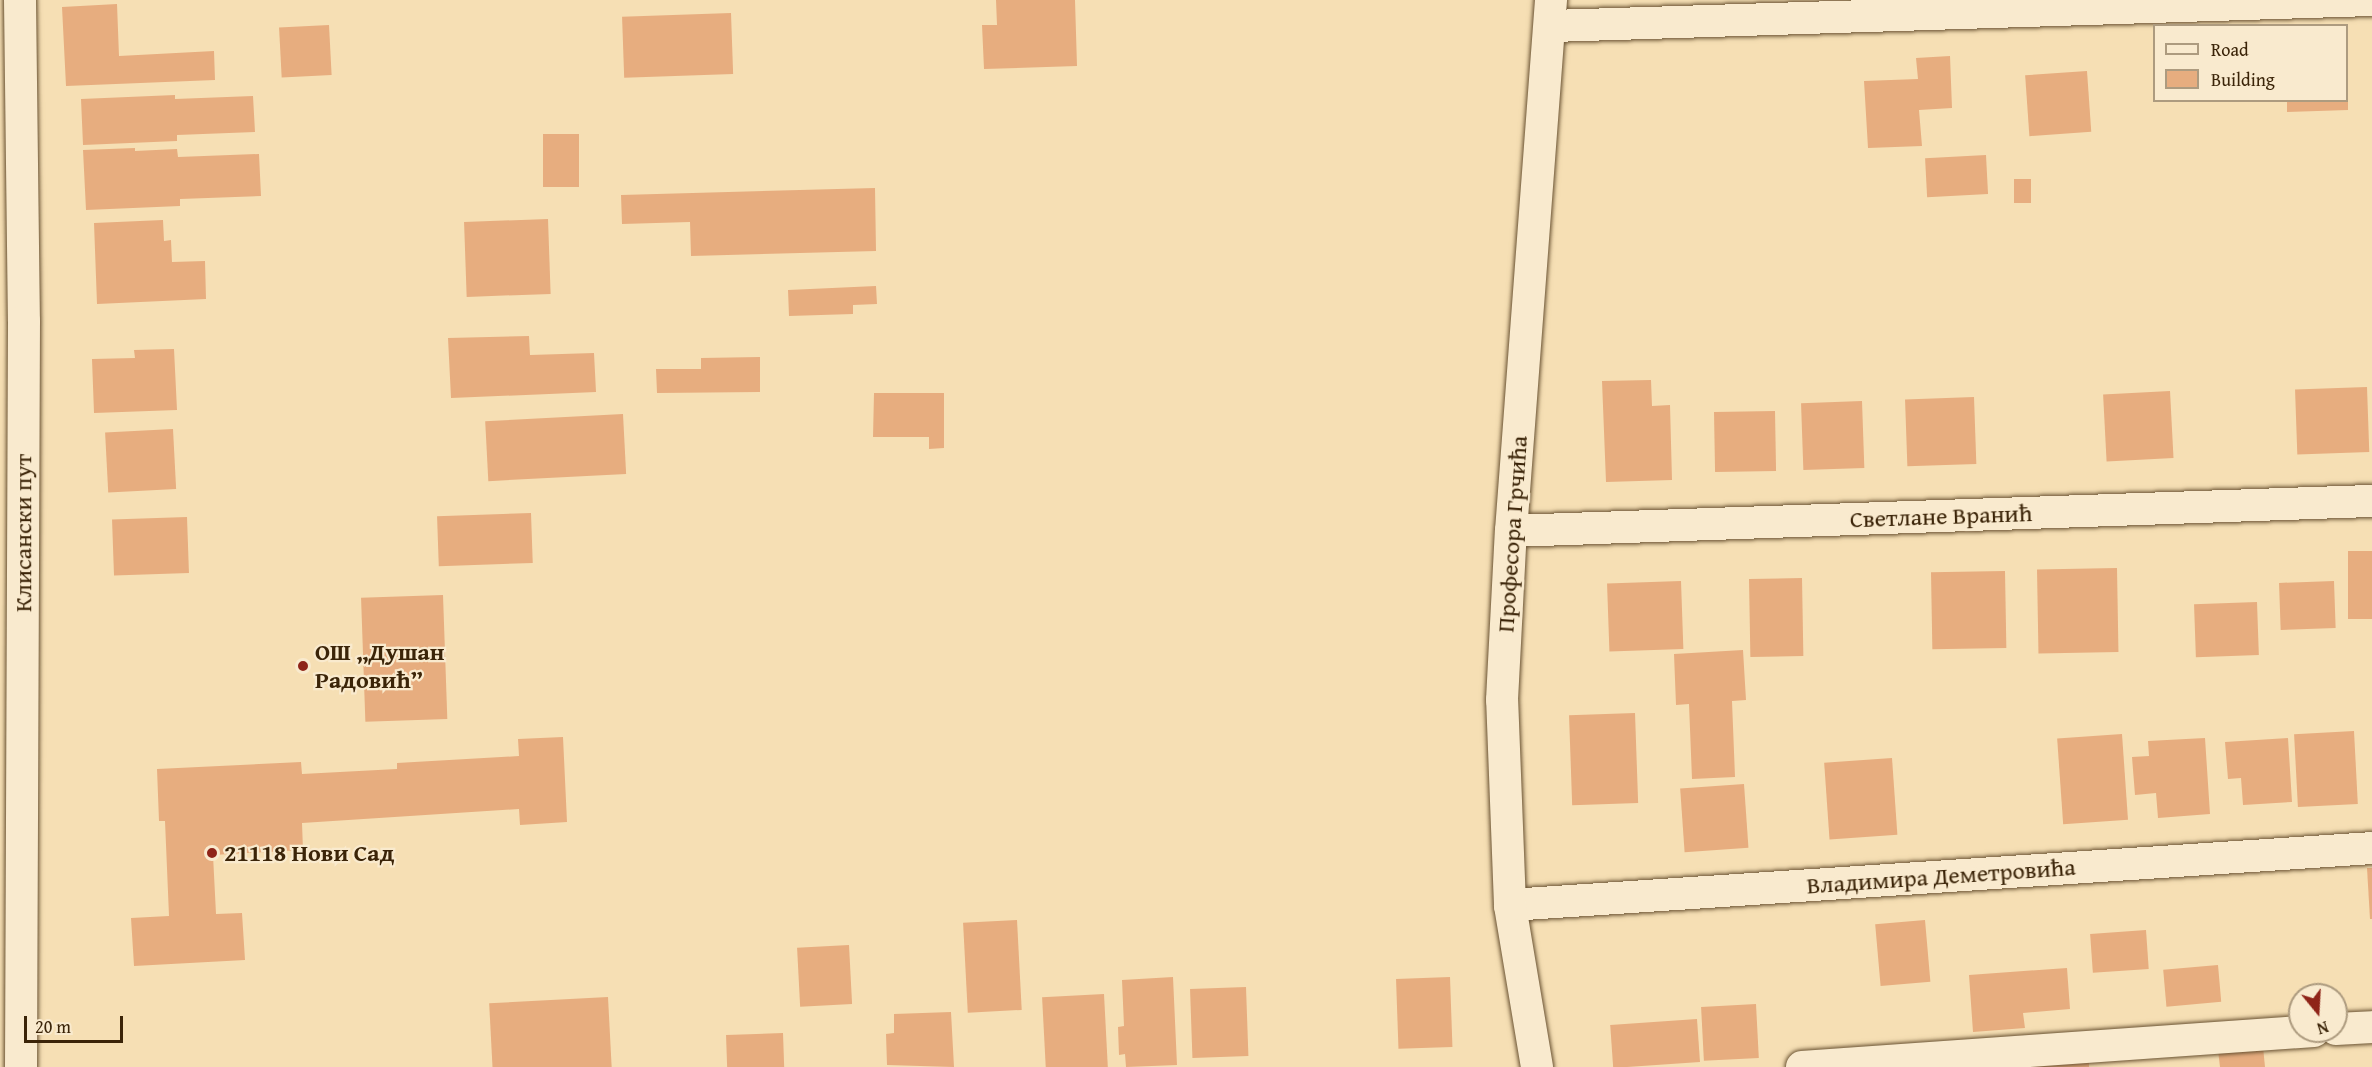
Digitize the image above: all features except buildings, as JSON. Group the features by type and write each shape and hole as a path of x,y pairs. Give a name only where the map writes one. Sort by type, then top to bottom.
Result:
{"street":[{"name":"Клисански пут","path":"20,0 24,321 11,1012 21,1067"},
{"path":"1551,13 2372,0"},
{"name":"Професора Грчића","path":"1537,1067 1510,904 1502,700 1511,531 1551,13"},
{"name":"Светлане Вранић","path":"1511,531 2372,501"},
{"name":"Владимира Деметровића","path":"1510,904 2372,848"},
{"path":"2348,1028 2372,1027"},
{"path":"1802,1067 2288,1033"}],"place":[{"name":"ОШ „Душан Радовић”","path":"303,666"},
{"name":"21118 Нови Сад","path":"212,853"}]}
